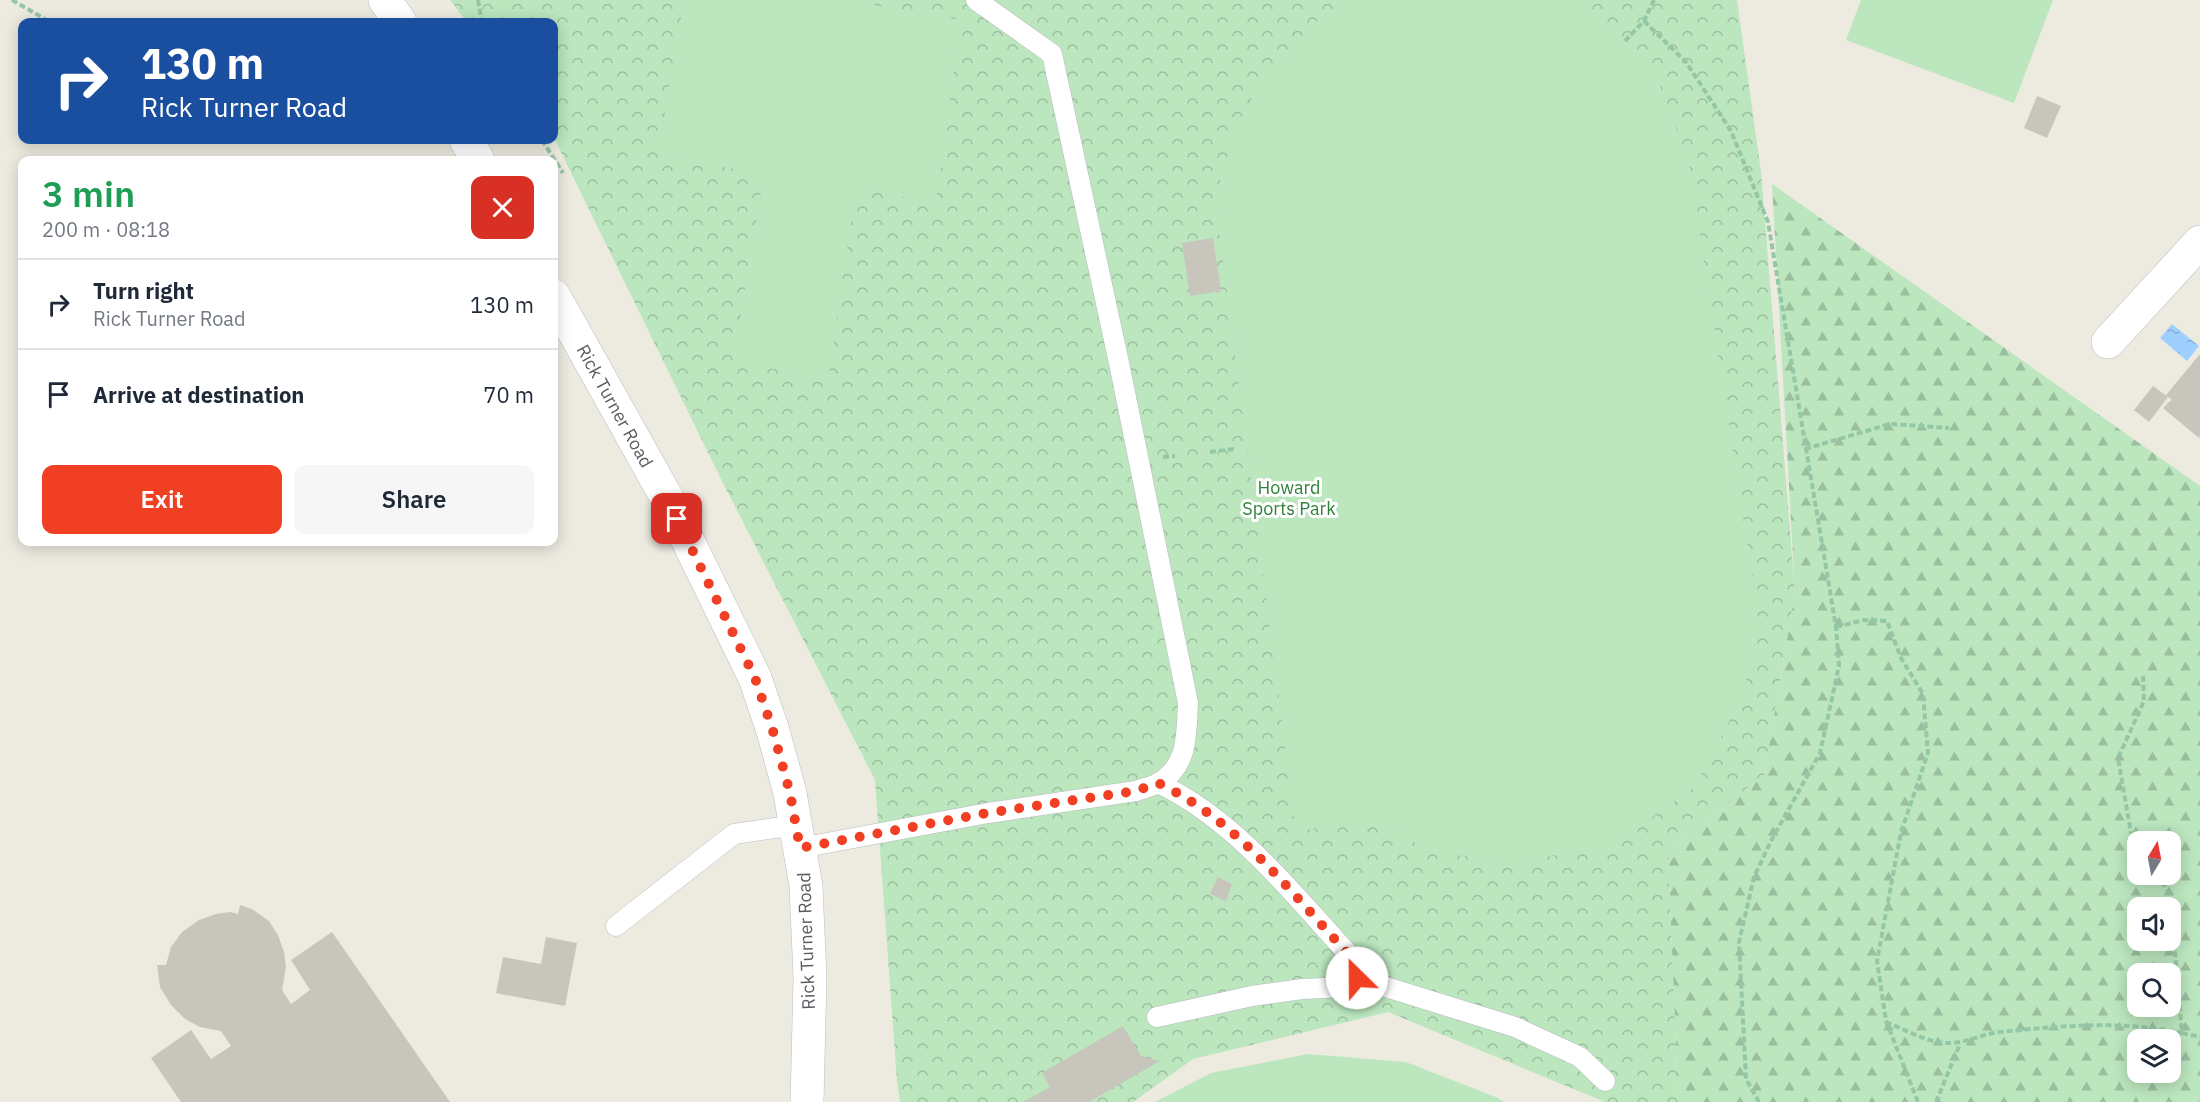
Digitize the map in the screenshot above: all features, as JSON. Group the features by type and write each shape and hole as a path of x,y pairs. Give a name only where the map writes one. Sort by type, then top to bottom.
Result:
{"main road":[{"path":"385,0 397,18"},
{"path":"2108,342 2200,242"},
{"name":"Rick Turner Road","path":"558,303 668,500 755,678 773,731 798,837 806,886 810,978 807,1102"}],"lane":[{"path":"616,926 734,834 798,837 1136,791 1158,783 1175,769 1185,750 1188,704 1116,351 1052,54 976,0"},
{"path":"1158,783 1183,795 1235,833 1351,957 1357,978"},
{"path":"1157,1017 1262,995 1302,989 1346,987 1357,978"},
{"path":"1357,978 1515,1027 1580,1057 1605,1081"}],"path":[{"path":"12,0 43,18"},
{"path":"478,0 482,18"},
{"path":"1625,40 1644,21 1654,0"},
{"path":"1644,21 1686,62 1731,131 1768,222 1836,627 1839,666 1820,753 1771,841 1754,877 1739,942 1746,1079 1759,1102"},
{"path":"558,165 563,173"},
{"path":"1805,449 1890,424 1949,428"},
{"path":"1210,452 1234,449"},
{"path":"1836,627 1863,620 1887,621 1901,658 1923,694 1928,753 1901,832 1877,961 1886,1022 1918,1102"},
{"path":"2130,831 2118,758 2144,701 2143,675"},
{"path":"2164,885 2170,894 2182,1033"},
{"path":"1886,1022 1933,1041 1960,1044 1996,1032 2068,1026 2154,1027 2200,1037"},
{"path":"1936,1102 1960,1044"}],"green space":[{"name":"Howard Sports Park","path":"450,0 1737,0 1761,172 1795,592 1764,775 1668,850 1678,1102 1605,1102 1388,1012 1193,1059 1133,1102 900,1102 875,780 722,481 557,144 558,18 464,18"},
{"path":"684,0 845,0 961,20 936,203 856,189 828,378 733,362 764,174 658,156"},
{"path":"1350,0 1566,0 1613,27 1657,78 1688,158 1753,582 1758,633 1743,694 1696,786 1615,844 1519,862 1436,853 1370,821 1296,831 1215,199 1235,129 1260,83 1314,23"},
{"path":"1861,0 2053,0 2014,103 1846,40"},
{"path":"1772,184 2200,486 2200,1102 1678,1102 1668,850 1764,775 1795,592"},
{"path":"1308,1054 1406,1062 1504,1102 1155,1102 1211,1073"}],"water":[{"path":"2172,324 2199,346 2187,361 2160,338"}],"building":[{"path":"2037,96 2061,106 2047,138 2024,128"},
{"path":"1213,238 1221,291 1190,296 1182,243"},
{"path":"2200,354 2199,438 2163,408 2171,400 2173,401 2166,395"},
{"path":"2153,386 2168,397 2149,422 2134,410"},
{"path":"1218,877 1232,884 1226,901 1210,894"},
{"path":"240,905 252,909 269,921 278,935 286,967 282,990 291,1004 310,990 291,960 332,932 450,1102 181,1102 151,1058 191,1030 211,1059 231,1046 221,1031 200,1027 185,1019 171,1005 160,987 157,965 166,965 171,947 182,932 199,920 216,914 230,912 238,914"},
{"path":"546,937 577,943 565,1006 496,993 503,957 541,964"},
{"path":"1123,1026 1141,1056 1160,1061 1089,1102 1023,1102 1050,1087 1042,1073"}],"route":[{"path":"677,519 755,678 790,793 800,848 987,813 1136,791 1158,783 1183,795 1235,833 1351,957 1357,978"}]}
